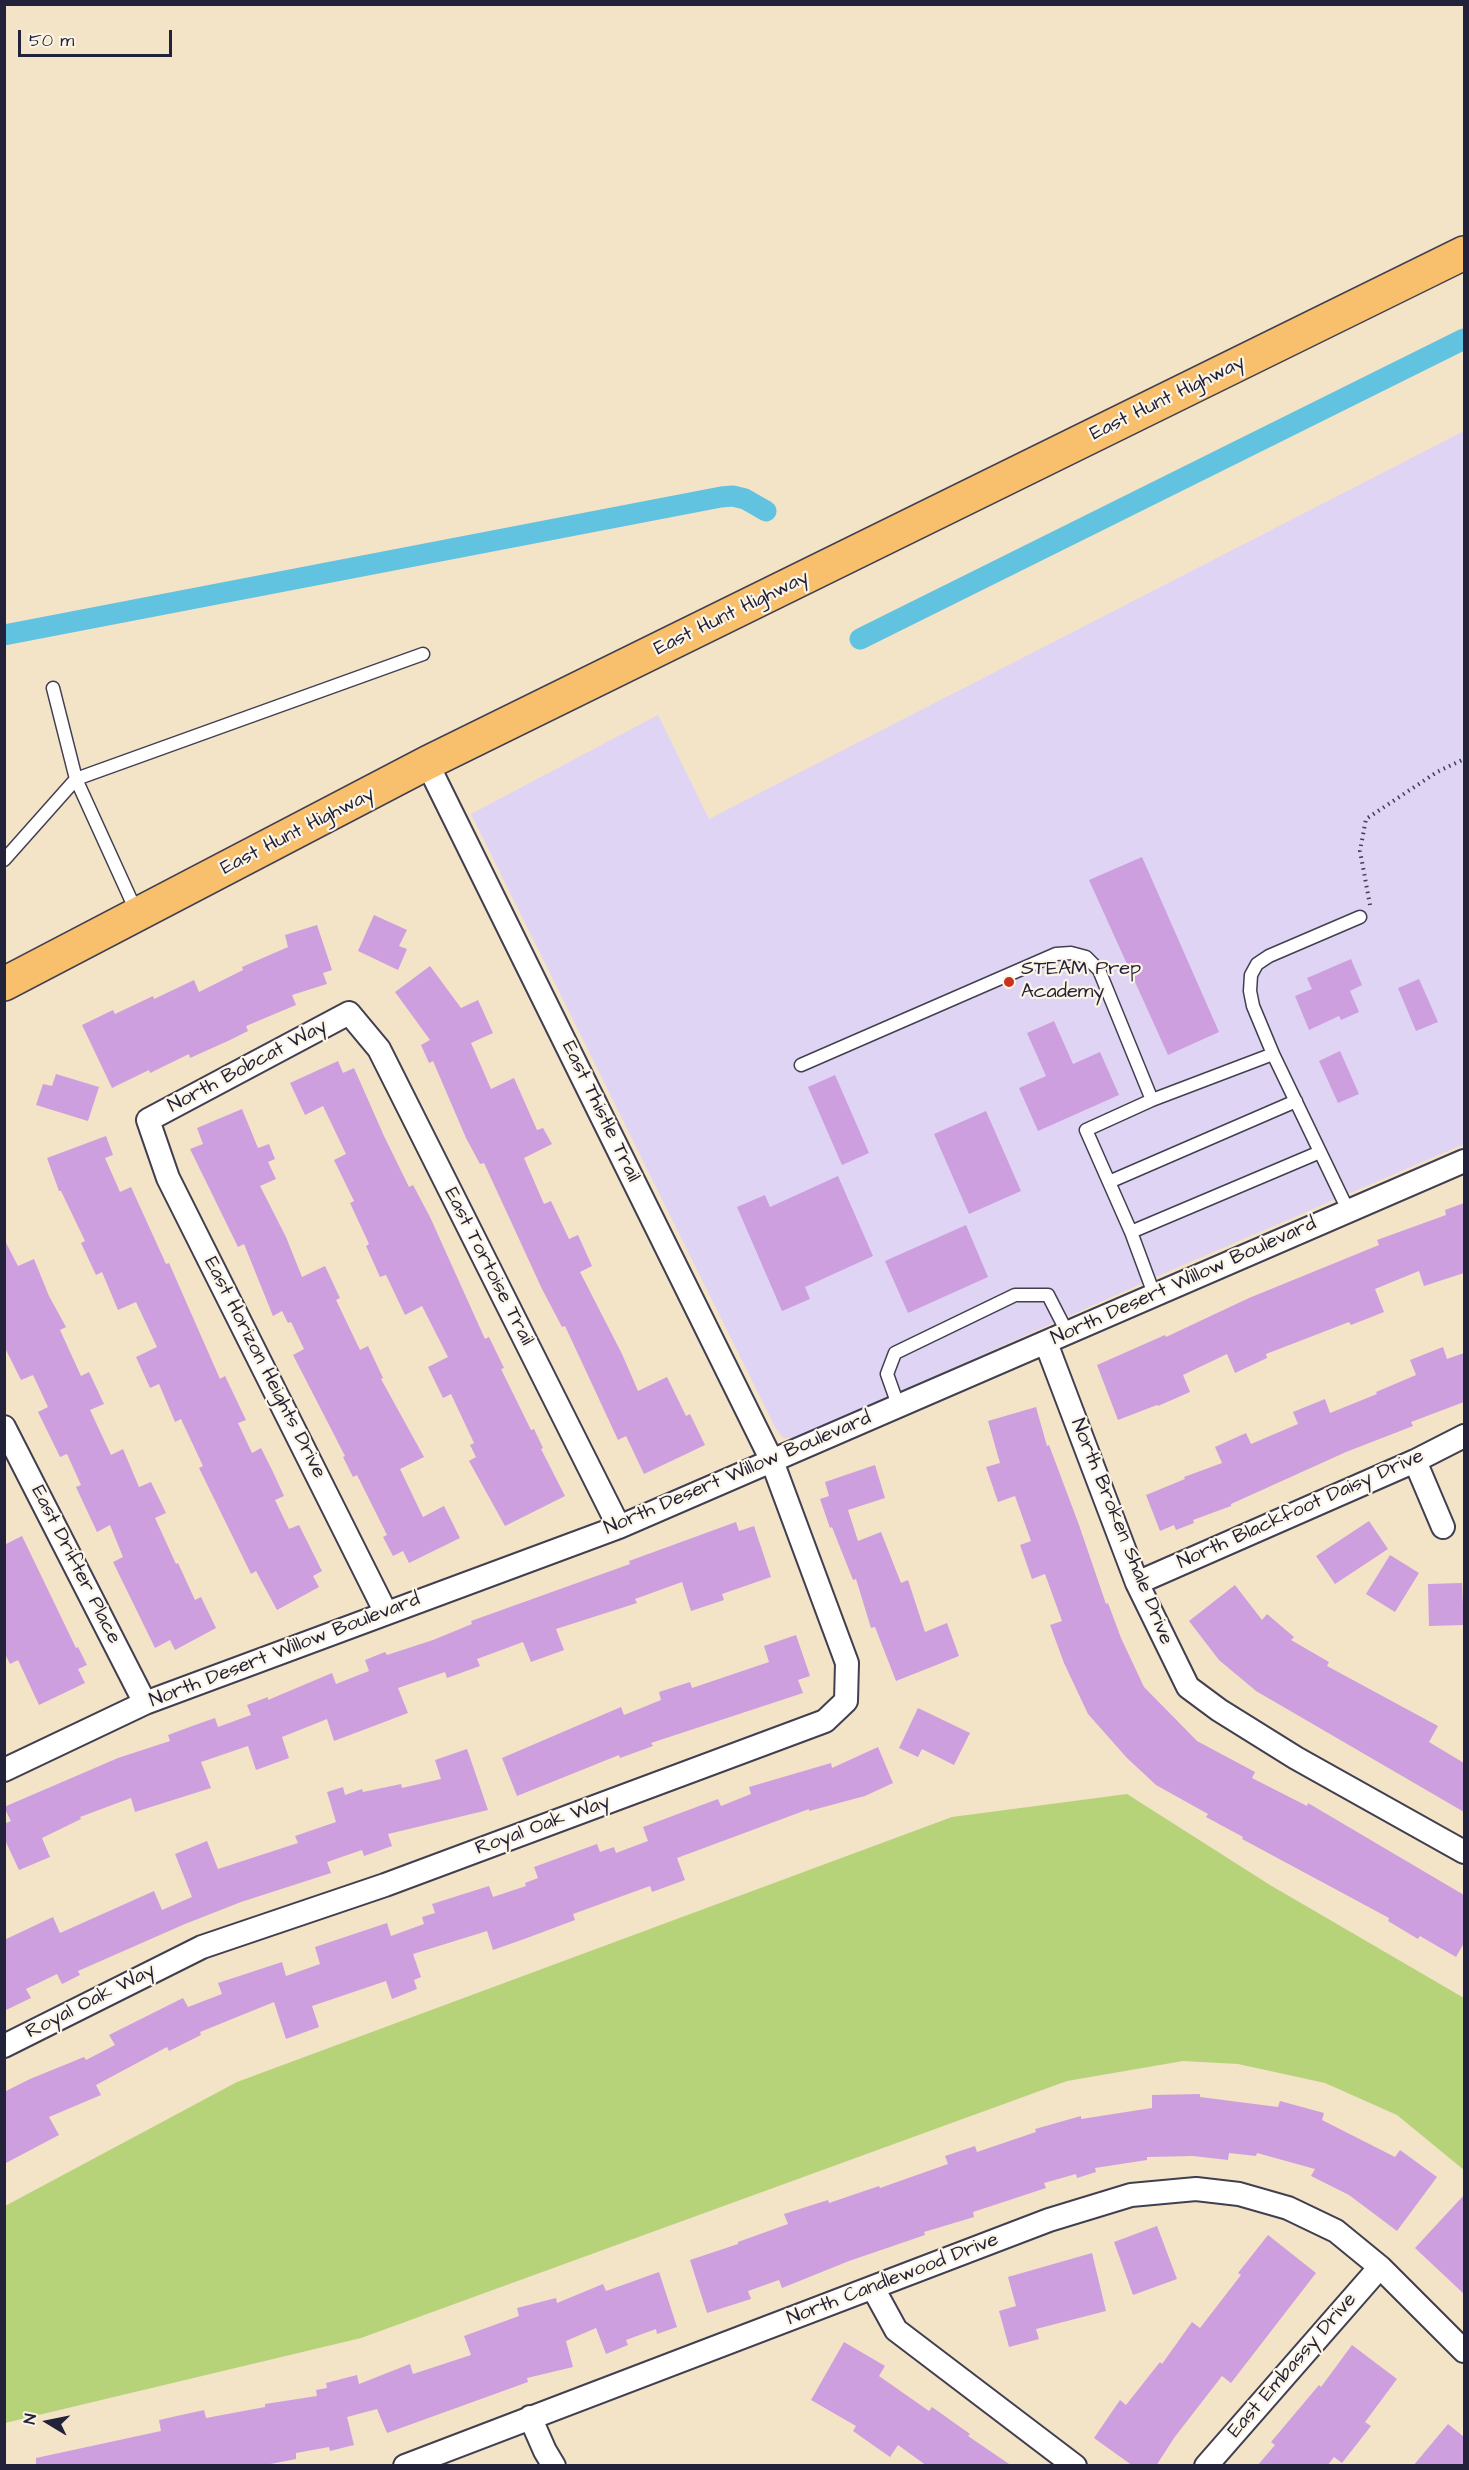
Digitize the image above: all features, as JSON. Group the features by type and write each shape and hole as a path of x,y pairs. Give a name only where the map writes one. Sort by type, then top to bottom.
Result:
{"main road":[{"name":"East Hunt Highway","path":"4,984 427,763 1464,253"}],"street":[{"name":"East Thistle Trail","path":"427,763 772,1461"},
{"name":"North Bobcat Way","path":"148,1120 349,1013"},
{"name":"East Tortoise Trail","path":"349,1013 379,1049 619,1527"},
{"name":"East Horizon Heights Drive","path":"148,1120 168,1178 386,1613"},
{"name":"North Desert Willow Boulevard","path":"4,1770 145,1703 619,1527 1464,1161"},
{"name":"North Broken Shale Drive","path":"1046,1342 1137,1583 1188,1687 1219,1710 1296,1758 1464,1852"},
{"name":"East Drifter Place","path":"4,1427 145,1703"},
{"name":"North Blackfoot Daisy Drive","path":"1137,1583 1415,1461 1464,1436"},
{"name":"Royal Oak Way","path":"4,2046 202,1947 385,1885 825,1721 846,1701 847,1663 772,1461"},
{"path":"1415,1461 1443,1527"},
{"name":"North Candlewood Drive","path":"405,2466 1049,2220 1131,2195 1196,2189 1239,2194 1288,2208 1336,2231 1380,2267 1464,2351"},
{"name":"East Embassy Drive","path":"1206,2466 1380,2267"},
{"path":"873,2288 896,2330 1075,2466"},
{"path":"530,2417 544,2451 554,2466"}],"lane":[{"path":"4,860 76,779 423,654"},
{"path":"53,688 76,779 138,915"},
{"path":"1348,1210 1273,1054 1253,1006 1250,991 1251,975 1257,964 1269,956 1360,917"},
{"path":"801,1065 1056,954 1071,953 1086,957 1099,970 1152,1100"},
{"path":"1154,1294 1131,1232 1086,1130 1152,1100 1273,1054"},
{"path":"1109,1182 1296,1101"},
{"path":"1131,1232 1320,1152"},
{"path":"898,1405 887,1374 895,1353 1015,1295 1048,1295 1068,1334"}],"path":[{"path":"1360,917 1371,911 1360,851 1366,819 1437,772 1464,759"}],"shaded area":[{"name":"STEAM Prep Academy","path":"1464,431 1464,1144 1190,1262 796,1438 783,1438 775,1427 471,814 658,715 709,819"}],"green space":[{"path":"1127,1794 1270,1885 1464,1998 1464,2170 1397,2115 1325,2083 1238,2064 1183,2061 1067,2081 361,2338 5,2423 5,2206 237,2082 952,1817"}],"building":[{"path":"1142,857 1219,1032 1168,1055 1089,880"},
{"path":"374,915 407,930 399,946 407,949 398,970 358,951"},
{"path":"317,925 332,970 323,973 327,984 292,995 296,1005 246,1026 248,1031 230,1040 190,1058 189,1054 150,1073 149,1070 112,1088 82,1025 113,1010 115,1014 153,996 154,999 194,980 199,992 243,970 242,967 288,947 285,935"},
{"path":"1351,959 1362,985 1350,991 1359,1012 1341,1020 1339,1016 1309,1030 1295,996 1312,989 1307,978"},
{"path":"430,966 461,1008 478,1000 493,1033 471,1043 491,1089 514,1078 537,1130 543,1128 552,1144 524,1158 544,1204 551,1201 569,1239 578,1235 592,1266 580,1272 622,1354 638,1391 667,1377 686,1416 690,1414 705,1445 644,1474 626,1436 618,1440 565,1326 562,1327 542,1289 484,1163 480,1164 466,1138 433,1061 429,1063 421,1045 430,1040 395,992"},
{"path":"1419,979 1438,1022 1416,1031 1398,988"},
{"path":"1054,1021 1073,1064 1100,1052 1119,1095 1038,1131 1019,1088 1046,1076 1027,1033"},
{"path":"1340,1051 1359,1094 1338,1103 1319,1061"},
{"path":"338,1061 343,1073 354,1068 409,1187 413,1185 430,1217 485,1339 489,1337 504,1368 501,1369 531,1430 534,1429 543,1448 541,1449 565,1496 505,1526 469,1461 476,1457 470,1445 474,1443 451,1394 443,1398 428,1367 448,1357 422,1306 405,1315 386,1275 380,1277 366,1246 369,1244 350,1203 354,1201 334,1160 346,1154 323,1106 305,1115 290,1083"},
{"path":"56,1074 99,1087 88,1121 36,1105 43,1084 52,1086"},
{"path":"835,1075 869,1153 842,1165 808,1087"},
{"path":"242,1109 258,1148 269,1144 275,1159 268,1162 276,1179 260,1186 286,1237 302,1277 325,1266 340,1298 336,1300 360,1350 368,1346 383,1378 381,1379 424,1457 400,1469 423,1517 444,1506 460,1538 409,1563 403,1551 393,1556 383,1537 387,1535 357,1475 353,1477 343,1457 345,1456 293,1355 304,1349 291,1322 288,1323 282,1311 273,1316 244,1244 238,1247 190,1149 203,1144 197,1128"},
{"path":"986,1111 1021,1191 969,1214 934,1134"},
{"path":"106,1136 113,1155 105,1158 120,1192 131,1187 166,1264 169,1263 220,1379 225,1376 246,1420 238,1423 252,1453 261,1448 273,1472 284,1496 275,1500 289,1529 299,1525 322,1571 313,1576 319,1587 277,1610 256,1571 251,1574 199,1468 203,1466 181,1419 175,1422 159,1384 150,1388 136,1357 157,1347 136,1302 118,1310 102,1272 96,1275 81,1243 85,1241 59,1191 47,1158"},
{"path":"838,1176 873,1256 805,1287 810,1299 782,1311 737,1207 765,1195 770,1207"},
{"path":"1464,1203 1464,1273 1424,1286 1419,1271 1375,1289 1384,1312 1351,1325 1349,1322 1266,1354 1267,1358 1235,1373 1227,1354 1183,1375 1190,1392 1118,1420 1097,1365 1165,1335 1166,1337 1249,1298 1379,1245 1377,1240 1446,1215 1445,1210"},
{"path":"966,1225 988,1277 908,1313 885,1261"},
{"path":"4,1239 18,1266 34,1259 49,1296 66,1327 60,1330 81,1376 89,1372 104,1404 90,1410 111,1455 123,1449 139,1487 151,1482 166,1513 155,1518 195,1600 201,1597 216,1628 175,1650 170,1640 155,1648 113,1562 123,1557 110,1525 97,1532 76,1487 81,1485 67,1454 60,1457 38,1412 48,1407 33,1375 21,1380 4,1346"},
{"path":"1443,1347 1447,1359 1464,1353 1464,1402 1411,1422 1413,1426 1346,1452 1231,1504 1231,1506 1193,1520 1194,1523 1176,1530 1174,1525 1160,1531 1146,1495 1185,1479 1184,1477 1222,1463 1215,1447 1246,1433 1251,1444 1298,1424 1293,1412 1325,1399 1330,1413 1377,1394 1376,1392 1416,1375 1410,1360"},
{"path":"1036,1407 1047,1446 1049,1445 1079,1525 1106,1604 1108,1603 1121,1638 1144,1687 1197,1741 1255,1772 1252,1778 1307,1806 1308,1803 1464,1895 1464,1943 1456,1957 1420,1936 1418,1939 1388,1921 1389,1918 1242,1839 1243,1837 1206,1817 1208,1814 1156,1785 1127,1758 1088,1714 1064,1663 1050,1625 1062,1621 1045,1574 1032,1579 1020,1545 1031,1541 1015,1496 998,1502 986,1467 1000,1463 988,1421"},
{"path":"875,1465 885,1498 848,1510 858,1541 881,1532 901,1583 908,1580 925,1632 947,1623 959,1656 896,1681 875,1627 871,1628 856,1579 853,1580 820,1499 829,1496 825,1482"},
{"path":"1369,1521 1388,1549 1335,1584 1316,1556"},
{"path":"736,1522 739,1531 754,1526 771,1577 722,1594 724,1600 691,1611 682,1582 635,1599 637,1603 556,1629 564,1650 531,1662 523,1642 477,1659 480,1666 447,1678 445,1672 398,1688 408,1713 334,1741 327,1719 282,1737 289,1758 256,1770 248,1746 201,1762 211,1788 135,1812 131,1798 80,1817 81,1819 42,1838 50,1857 19,1870 4,1838 4,1824 11,1821 4,1807 118,1758 170,1741 168,1735 215,1718 218,1727 251,1715 247,1705 268,1697 268,1700 332,1673 336,1684 369,1671 365,1660 385,1652 387,1655 433,1640 472,1624 471,1621 630,1564 629,1561"},
{"path":"22,1536 76,1648 78,1647 87,1665 78,1669 85,1683 39,1705 18,1660 10,1664 4,1652 4,1545"},
{"path":"1390,1555 1419,1573 1395,1612 1366,1594"},
{"path":"1462,1583 1464,1625 1429,1626 1428,1584"},
{"path":"1235,1585 1262,1620 1267,1614 1294,1637 1291,1640 1329,1662 1327,1666 1438,1726 1429,1742 1464,1763 1464,1812 1256,1691 1219,1660 1189,1621"},
{"path":"796,1635 810,1676 798,1680 803,1693 651,1743 653,1746 620,1758 619,1755 517,1796 502,1758 621,1707 624,1715 661,1700 659,1692 690,1682 692,1688 769,1662 764,1646"},
{"path":"918,1708 970,1733 954,1765 922,1749 918,1757 899,1748"},
{"path":"878,1747 893,1783 865,1796 809,1811 809,1809 677,1858 685,1880 652,1892 650,1886 573,1914 575,1920 527,1938 493,1950 487,1931 413,1954 421,1977 414,1980 417,1989 392,1999 386,1981 312,2006 319,2027 286,2039 274,2002 200,2032 201,2035 169,2051 167,2047 96,2085 101,2095 49,2117 59,2135 4,2164 4,2092 84,2057 86,2060 115,2045 109,2035 183,1998 188,2007 222,1994 218,1983 282,1962 286,1976 320,1964 315,1947 387,1923 391,1936 424,1924 422,1917 435,1913 432,1904 489,1886 493,1897 526,1886 525,1883 538,1878 534,1867 597,1844 600,1852 614,1847 616,1853 648,1841 643,1827 718,1799 721,1806 751,1794 749,1787 831,1763 832,1768"},
{"path":"467,1749 488,1810 388,1834 392,1846 364,1856 362,1850 327,1862 331,1873 241,1902 185,1924 78,1971 80,1975 62,1984 57,1974 26,1989 31,1998 4,2011 4,1940 53,1917 60,1933 154,1891 162,1910 192,1897 175,1854 207,1841 218,1869 298,1843 295,1836 336,1822 327,1792 343,1787 345,1795 362,1789 363,1792 401,1784 402,1788 441,1779 435,1760"},
{"path":"1200,2094 1200,2097 1278,2107 1280,2101 1324,2113 1322,2120 1395,2157 1400,2150 1437,2177 1397,2231 1349,2195 1311,2176 1315,2169 1257,2153 1256,2156 1229,2153 1228,2160 1193,2156 1147,2157 1147,2160 1095,2168 1096,2172 1077,2178 1076,2174 1044,2183 1046,2188 973,2212 974,2217 924,2232 925,2235 849,2261 782,2288 779,2280 748,2291 751,2299 707,2313 690,2260 788,2224 784,2214 828,2200 829,2203 879,2186 880,2188 948,2164 945,2156 975,2146 977,2152 1036,2132 1035,2129 1081,2116 1081,2119 1152,2108 1152,2095"},
{"path":"1464,2195 1464,2294 1415,2248"},
{"path":"1157,2226 1177,2279 1133,2295 1114,2242"},
{"path":"1268,2235 1316,2273 1231,2383 1222,2376 1174,2438 1156,2466 1133,2466 1094,2438 1120,2400 1126,2405 1160,2362 1162,2364 1192,2322 1200,2328 1241,2275 1238,2273"},
{"path":"1092,2253 1106,2311 1036,2329 1039,2339 1009,2347 999,2311 1016,2306 1008,2277"},
{"path":"659,2272 677,2327 657,2334 656,2329 626,2340 628,2345 606,2354 596,2328 566,2341 573,2367 527,2378 528,2382 387,2433 377,2409 347,2417 354,2445 330,2451 329,2447 296,2453 296,2459 260,2466 36,2466 36,2458 161,2431 159,2420 204,2410 206,2418 265,2407 265,2404 317,2396 316,2390 327,2388 326,2383 357,2375 359,2384 410,2364 413,2374 471,2355 464,2336 519,2316 517,2308 556,2298 557,2303 603,2284 606,2291"},
{"path":"844,2342 885,2366 879,2376 929,2411 932,2407 970,2434 968,2436 1012,2466 927,2466 898,2445 890,2457 853,2431 856,2426 811,2400"},
{"path":"1352,2345 1397,2379 1365,2422 1371,2426 1342,2463 1334,2457 1327,2466 1257,2466 1275,2445 1271,2442 1319,2385 1321,2387"},
{"path":"1448,2424 1464,2437 1464,2466 1413,2466"}],"waterway":[{"path":"860,639 1464,339"},
{"path":"4,635 721,497 733,496 745,499 766,511"}],"place":[{"name":"STEAM Prep Academy","path":"1009,982"}]}
